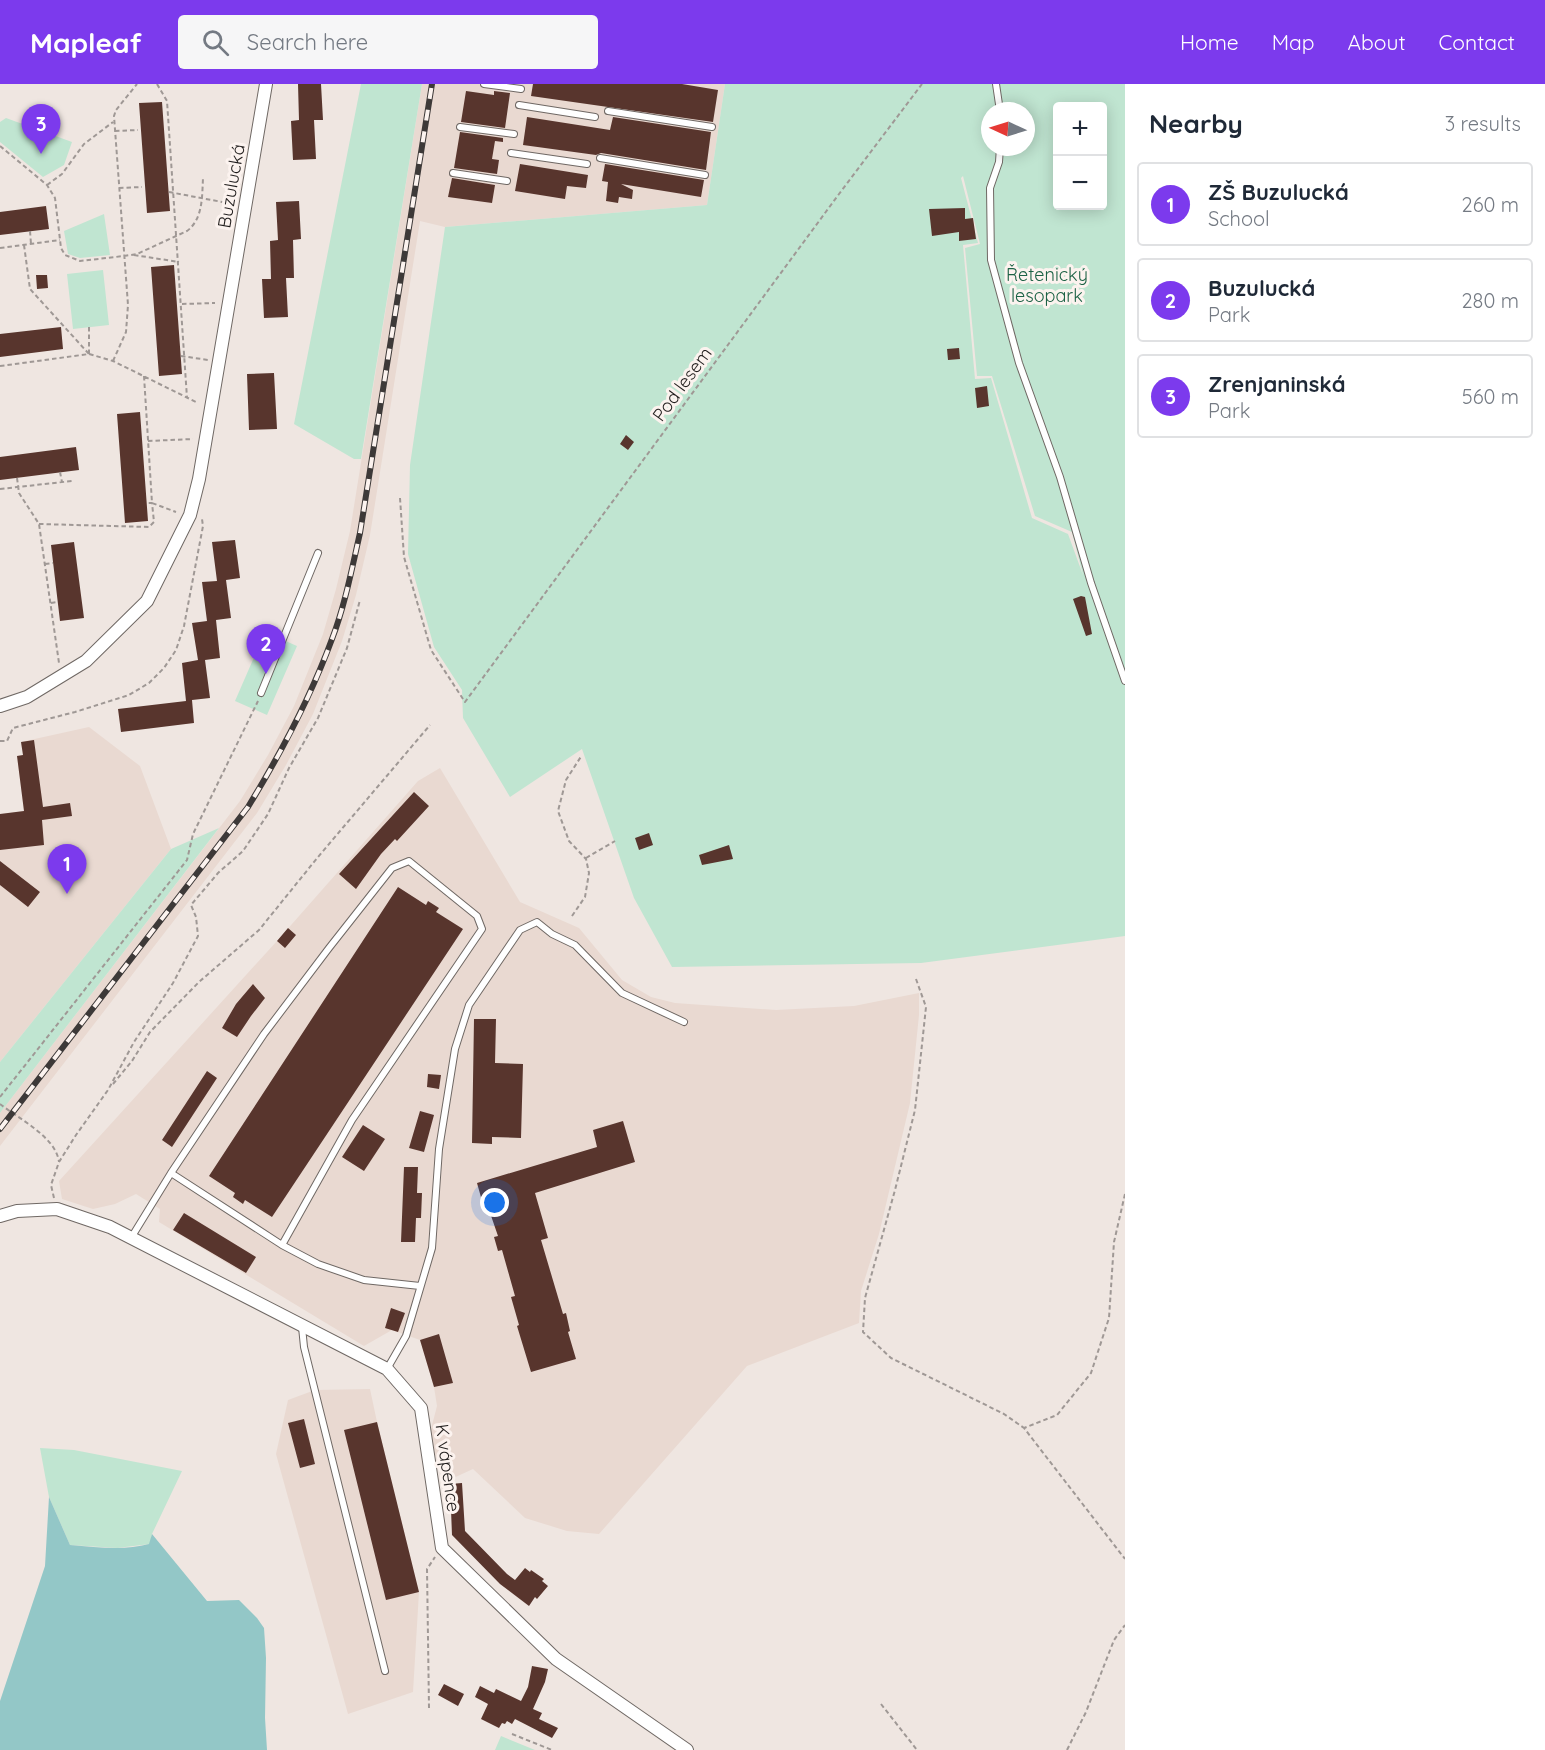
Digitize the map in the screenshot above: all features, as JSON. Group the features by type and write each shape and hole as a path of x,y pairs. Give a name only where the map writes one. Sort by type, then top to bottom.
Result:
{"street":[{"name":"Buzulucká","path":"0,706 27,697 86,661 147,601 190,515 199,479 266,84"},
{"name":"K vápence","path":"0,1216 17,1211 57,1209 110,1227 387,1369 421,1408 442,1548"},
{"path":"442,1548 556,1659 687,1750"}],"lane":[{"path":"484,84 521,89"},
{"path":"996,84 999,102"},
{"path":"519,105 595,117"},
{"path":"608,111 712,127"},
{"path":"460,127 514,135"},
{"path":"511,153 587,164"},
{"path":"999,156 990,188 991,260 1020,363 1060,477 1091,583 1125,681"},
{"path":"600,158 705,175"},
{"path":"453,173 507,181"},
{"path":"261,693 318,553"},
{"path":"131,1238 171,1173 264,1034 392,868 409,861 477,916 482,929 352,1120 282,1245"},
{"path":"387,1369 406,1336 432,1248 439,1149 454,1049 469,1005 520,930 537,922 575,945 622,993 684,1022"},
{"path":"171,1173 282,1245 318,1264 364,1280 420,1286"},
{"path":"302,1327 304,1347 386,1671"}],"path":[{"path":"113,361 126,332 127,321 113,122 116,110 137,84"},
{"path":"157,84 167,101 169,120 187,398"},
{"name":"Pod lesem","path":"400,498 404,557 431,650 465,702 922,84"},
{"path":"163,121 169,120"},
{"path":"47,185 62,174 84,144 113,122"},
{"path":"115,131 138,130"},
{"path":"0,146 47,185 55,198 61,248 65,255 80,261 131,255 193,226 199,215 203,178"},
{"path":"166,156 171,156"},
{"path":"119,189 142,187"},
{"path":"169,192 236,204"},
{"path":"30,231 31,244"},
{"path":"0,248 60,240"},
{"path":"24,245 30,289 89,354"},
{"path":"131,255 179,262"},
{"path":"176,284 181,284"},
{"path":"182,304 220,302"},
{"path":"178,319 183,319"},
{"path":"89,327 89,354"},
{"path":"0,366 89,354 113,361 203,406"},
{"path":"181,356 210,361"},
{"path":"39,524 149,527 154,522 144,376"},
{"path":"141,431 147,430"},
{"path":"147,441 196,439"},
{"path":"144,466 149,466"},
{"path":"60,472 62,482"},
{"path":"17,478 18,487 39,524 59,665 68,659"},
{"path":"0,489 72,481"},
{"path":"147,503 152,502 180,513"},
{"path":"0,741 7,741 13,728 129,695 149,683 164,668 176,650 184,626 203,526 202,514"},
{"path":"45,564 53,563"},
{"path":"108,1090 134,1042 173,983 198,936 192,905 218,873 243,851 256,832 268,814 289,768 318,718 347,648 360,600"},
{"path":"51,603 58,602"},
{"path":"0,1097 187,860 193,834 261,693"},
{"path":"57,1209 51,1185 59,1162 108,1090 132,1061 150,1032 199,982 259,930 430,725"},
{"path":"572,916 585,897 589,873 586,859 569,841 558,811 566,780 582,755"},
{"path":"586,859 615,842"},
{"path":"916,979 926,1006 915,1110 865,1298 863,1332 891,1358 1004,1414 1024,1428 1125,1559"},
{"path":"0,1104 49,1141 58,1153 59,1162"},
{"path":"1024,1428 1057,1415 1091,1374 1109,1318 1114,1242 1125,1194"},
{"path":"429,1708 427,1569 442,1548"},
{"path":"1067,1750 1086,1712 1114,1640 1125,1625"},
{"path":"881,1704 917,1750"},
{"path":"512,1734 552,1750"}],"shaded area":[{"path":"422,84 725,84 707,205 445,227 420,221 370,535 342,641 313,714 257,813 0,1146 0,1113 240,801 294,706 323,634 350,531"},
{"path":"89,727 140,766 171,849 0,1062 0,814 24,811 17,756 23,755 21,742"},
{"path":"440,768 520,902 579,928 622,980 651,997 675,1003 776,1010 854,1006 919,993 910,1103 879,1234 861,1291 859,1323 747,1366 599,1534 567,1531 525,1518 473,1469 449,1480 433,1452 430,1433 437,1406 434,1387 420,1340 392,1330 364,1346 159,1222 160,1209 136,1194 115,1204 93,1209 62,1199 59,1181 277,941 418,781"},
{"path":"370,1389 419,1592 413,1692 348,1714 276,1454 288,1400 315,1390"}],"green space":[{"path":"361,84 422,84 361,459 354,459 294,424"},
{"name":"Řetenický lesopark","path":"725,84 1125,84 1125,936 921,963 672,967 634,898 582,749 510,797 463,718 462,690 434,647 408,554 410,465 445,227 707,205","holes":["963,176 980,244 965,248 977,376 992,376 1035,516 1072,532 1083,575 1068,534 1032,518 991,378 975,379 963,245 978,243 961,178"]},
{"path":"6,118 72,142 64,165 43,177 0,142 0,122"},
{"path":"104,214 110,255 80,258 68,254 64,231"},
{"path":"103,270 109,325 73,329 67,274"},
{"path":"265,632 297,646 267,715 235,701"},
{"path":"219,828 0,1113 0,1062 171,849"},
{"path":"40,1448 74,1450 182,1471 152,1534 150,1544 117,1548 70,1545 49,1497"},
{"path":"501,1736 535,1750 495,1750"}],"water":[{"path":"49,1497 70,1545 110,1548 140,1546 149,1544 152,1534 207,1601 239,1600 257,1618 264,1628 267,1750 0,1750 0,1701 45,1566"}],"building":[{"path":"298,84 321,84 323,120 314,120 316,159 293,160 291,121 299,120"},
{"path":"533,84 682,84 718,90 713,122 531,96"},
{"path":"466,91 494,95 494,91 510,93 505,128 461,122"},
{"path":"162,102 170,211 147,213 139,103"},
{"path":"527,117 610,130 613,117 711,132 706,170 601,153 596,155 523,145"},
{"path":"460,132 503,138 503,142 495,141 492,159 499,160 497,174 454,168"},
{"path":"520,164 588,175 586,188 567,186 565,199 515,191"},
{"path":"605,164 704,180 701,197 621,184 633,190 632,199 619,197 618,203 606,201 608,182 602,181"},
{"path":"452,178 495,185 492,203 448,197"},
{"path":"299,201 301,239 293,240 294,278 286,278 288,317 264,318 262,279 271,279 270,241 278,240 276,202"},
{"path":"46,206 49,229 0,235 0,212"},
{"path":"965,208 965,219 973,218 976,239 959,241 959,232 932,236 929,209"},
{"path":"174,265 182,374 159,376 151,267"},
{"path":"36,275 47,275 48,288 37,289"},
{"path":"61,327 63,349 0,357 0,334"},
{"path":"959,348 960,359 948,360 947,349"},
{"path":"274,373 277,429 249,430 247,374"},
{"path":"987,386 989,406 977,408 975,388"},
{"path":"140,412 148,521 125,523 117,414"},
{"path":"626,435 634,442 628,450 620,444"},
{"path":"76,447 79,470 0,480 0,457"},
{"path":"235,540 240,578 226,580 231,618 216,620 220,658 205,660 210,698 192,700 194,723 121,732 118,709 186,701 182,663 198,660 192,623 207,621 202,582 217,581 212,542"},
{"path":"74,542 84,618 60,621 51,545"},
{"path":"1085,597 1092,634 1086,636 1073,599"},
{"path":"34,740 43,807 70,803 72,816 42,820 44,845 0,850 0,814 24,811 17,756 23,755 21,742"},
{"path":"414,792 429,806 397,841 395,839 381,854 356,889 339,874"},
{"path":"649,833 653,845 639,850 635,838"},
{"path":"729,845 733,859 702,865 699,855"},
{"path":"0,861 40,892 28,907 0,885"},
{"path":"398,887 426,905 428,901 439,908 436,912 463,929 272,1217 245,1200 243,1204 233,1197 235,1193 209,1176"},
{"path":"288,928 296,935 285,948 277,941"},
{"path":"253,984 265,998 237,1037 222,1028 236,1004"},
{"path":"474,1019 496,1019 495,1063 523,1064 521,1138 492,1137 492,1144 472,1143"},
{"path":"207,1071 217,1078 172,1147 162,1140"},
{"path":"428,1074 441,1075 439,1089 427,1087"},
{"path":"420,1111 434,1115 424,1152 409,1148"},
{"path":"623,1121 635,1162 535,1193 548,1238 541,1240 563,1314 566,1313 570,1331 568,1332 576,1359 531,1372 517,1326 519,1325 511,1297 515,1296 502,1250 498,1251 494,1237 498,1236 488,1207 484,1208 477,1183 597,1147 593,1130"},
{"path":"363,1125 385,1139 364,1171 342,1157"},
{"path":"404,1167 418,1167 417,1193 422,1193 421,1218 416,1218 415,1242 401,1242"},
{"path":"184,1213 256,1257 246,1273 173,1230"},
{"path":"391,1308 405,1313 398,1332 385,1328"},
{"path":"439,1334 453,1383 434,1387 420,1340"},
{"path":"304,1419 315,1464 300,1468 288,1423"},
{"path":"377,1422 419,1592 386,1600 344,1430"},
{"path":"462,1483 465,1531 515,1580 525,1568 544,1579 542,1581 548,1586 537,1599 535,1597 529,1606 500,1584 452,1535 450,1484"},
{"path":"532,1666 548,1669 533,1709 542,1713 539,1719 558,1728 552,1738 515,1719 512,1724 507,1721 505,1724 502,1723 499,1728 481,1719 488,1704 475,1697 480,1686 494,1693 496,1689 521,1701 528,1687"},
{"path":"444,1684 464,1694 458,1706 438,1695"}],"railway":[{"path":"0,1129 248,807 294,725 314,683 341,613 360,533 432,84"}],"place":[{"name":"Zrenjaninská","path":"41,154"},
{"name":"Buzulucká","path":"266,674"},
{"name":"ZŠ Buzulucká","path":"67,894"}]}
